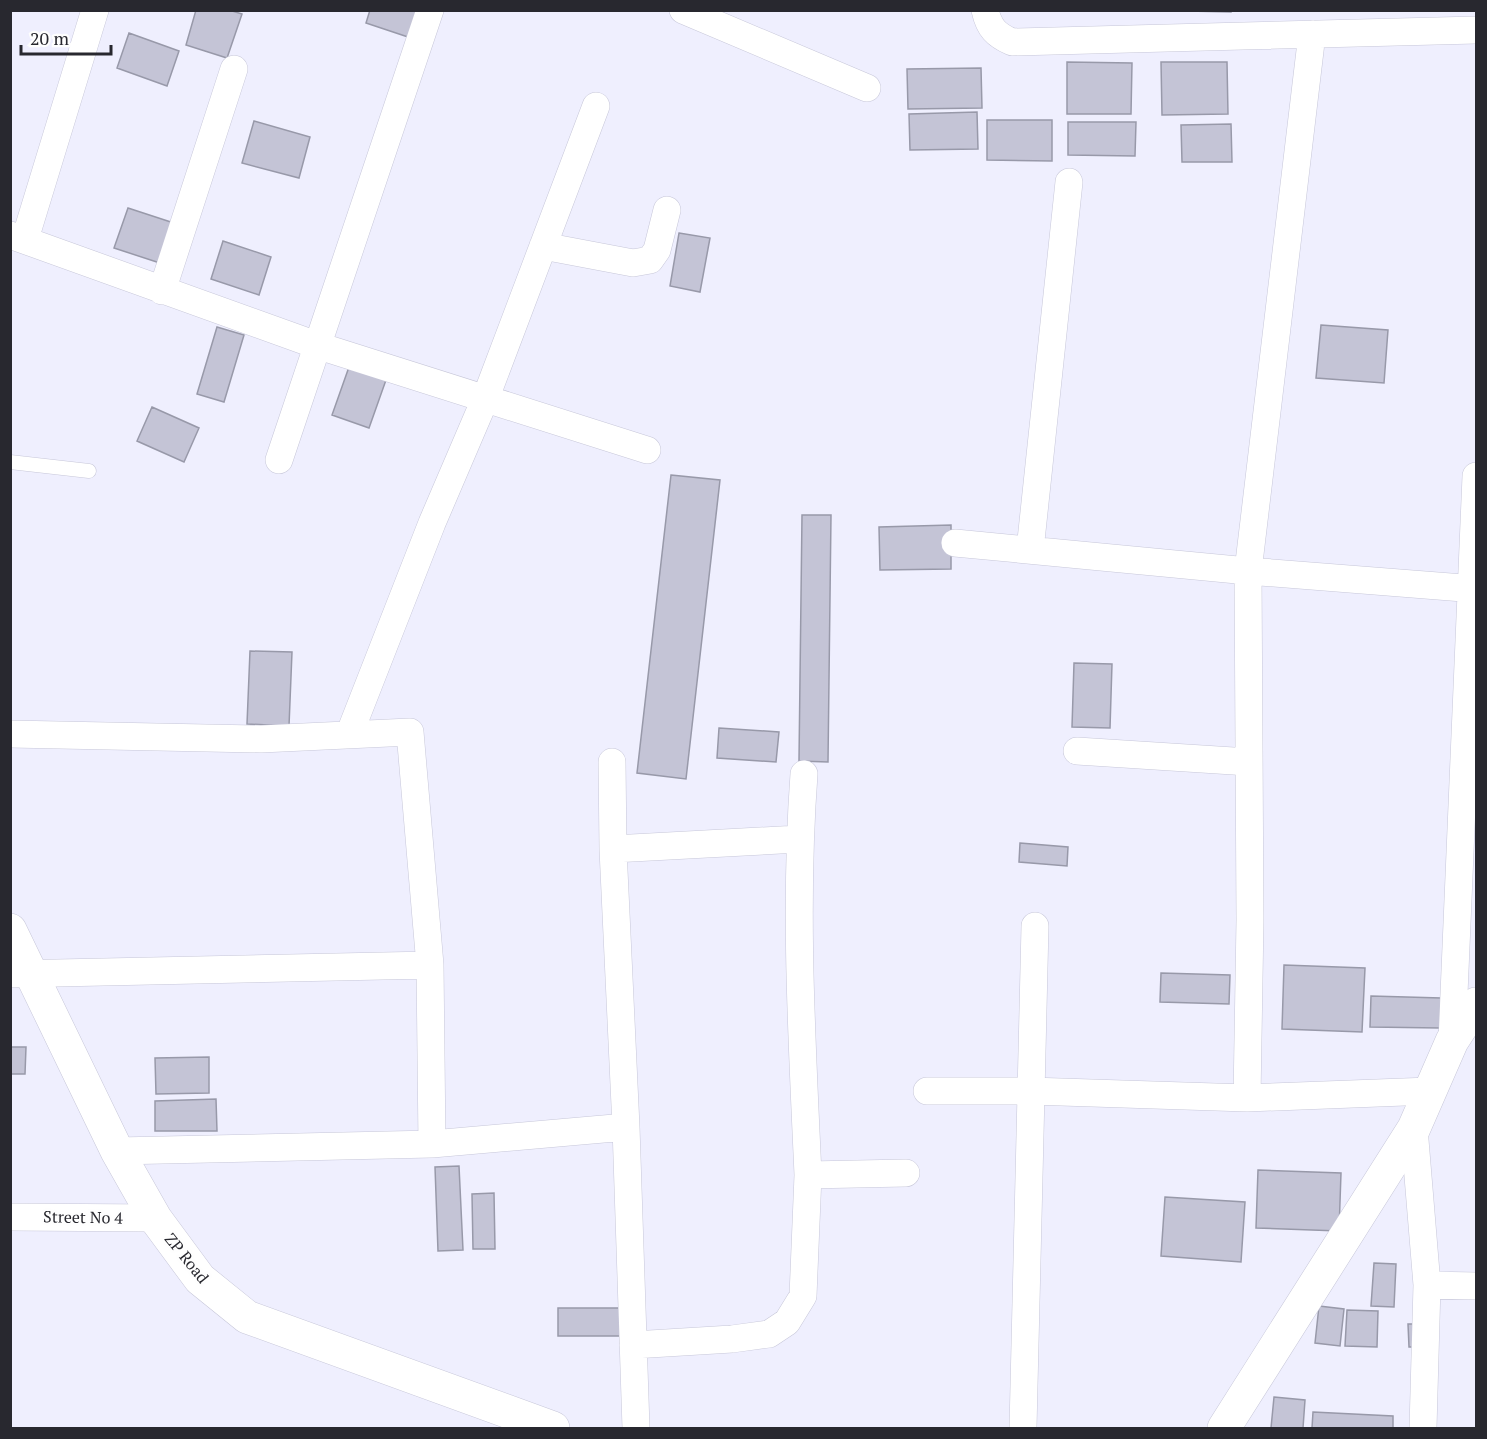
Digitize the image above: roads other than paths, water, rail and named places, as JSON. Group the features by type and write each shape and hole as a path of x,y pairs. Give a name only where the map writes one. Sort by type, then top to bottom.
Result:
{"street":[{"path":"94,10 18,237 319,346 647,450"},
{"path":"279,460 430,10"},
{"path":"683,10 867,88"},
{"path":"985,10 987,21 997,36 1012,42 1476,30"},
{"path":"1247,1098 1250,920 1248,571 1312,34"},
{"path":"162,291 234,69"},
{"path":"349,735 432,523 486,398 596,106"},
{"path":"1030,550 1069,182"},
{"path":"543,246 633,263 650,260 657,250 668,210"},
{"path":"1452,1041 1474,589 1476,476"},
{"path":"955,543 1248,571 1474,589"},
{"path":"10,734 261,739 410,732 430,965 432,1144"},
{"path":"1077,750 1249,762"},
{"path":"612,762 613,849 626,1127 636,1428"},
{"path":"633,1345 769,1334 787,1322 803,1296 808,1174 798,948 799,839 804,774"},
{"path":"613,849 799,839"},
{"path":"1023,1428 1035,926"},
{"name":"ZP Road","path":"10,930 22,974 117,1151 154,1218 200,1279 247,1317 553,1428"},
{"path":"22,974 430,965"},
{"path":"1224,1428 1414,1128 1452,1041 1476,1004"},
{"path":"927,1091 1030,1091 1247,1098 1430,1091"},
{"path":"117,1151 432,1144 626,1127"},
{"path":"1414,1128 1427,1285 1423,1428"},
{"path":"808,1174 906,1173"},
{"name":"Street No 4","path":"10,1217 154,1218"},
{"path":"1427,1285 1476,1286"}],"lane":[{"path":"10,462 89,471"}]}
